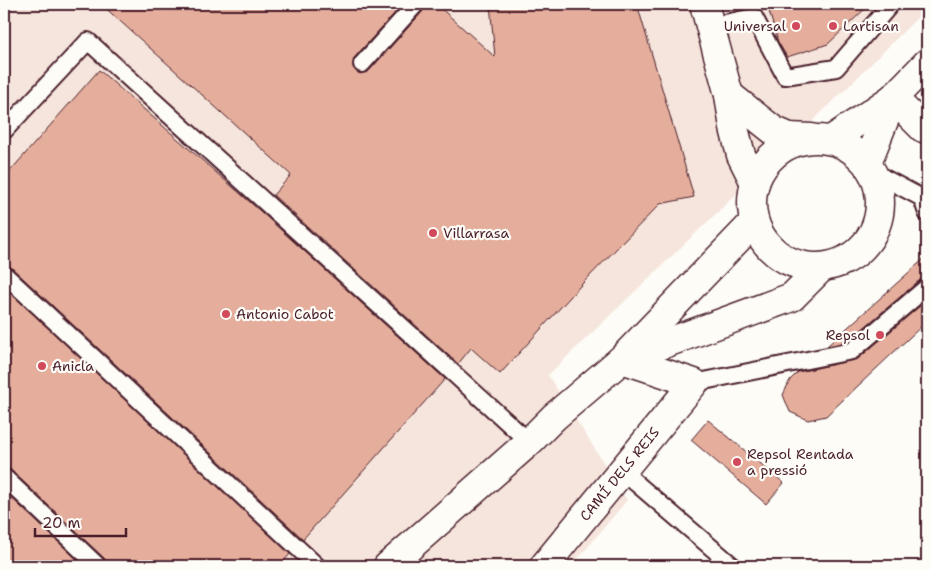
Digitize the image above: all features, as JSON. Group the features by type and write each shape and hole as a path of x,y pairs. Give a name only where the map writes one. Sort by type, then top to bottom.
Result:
{"street":[{"path":"707,15 729,95 734,128 741,155 755,183"},
{"path":"729,95 773,130 789,137 822,139 849,146 870,168 879,188 880,211 874,232 861,249 843,261 822,267 800,265 780,256 764,241 754,222 751,202 755,183 764,166 777,152 794,142 822,139 893,98 927,63"},
{"path":"893,98 923,128 927,128"},
{"path":"870,168 893,98"},
{"path":"388,566 529,442 554,416 622,359 754,222"},
{"path":"622,359 792,297 822,267"},
{"path":"622,359 694,383"},
{"name":"CAMÍ DELS REIS","path":"544,566 694,383"}],"lane":[{"path":"362,64 416,4"},
{"path":"707,15 754,17 786,76 836,68 891,4"},
{"path":"4,131 88,41 529,442"},
{"path":"870,168 922,198 927,213"},
{"path":"4,274 317,566"},
{"path":"694,383 852,351 927,286"},
{"path":"622,471 733,566"},
{"path":"4,477 98,566"}],"shaded area":[{"path":"4,4 927,4 927,8 849,86 548,375 627,500 572,566 4,566"}],"building":[{"path":"101,4 403,4 354,58 353,68 360,74 369,71 423,11 426,4 436,4 495,57 490,4 637,4 694,197 660,204 581,285 500,374 471,348 458,364 273,195 291,175"},
{"name":"Universal","path":"767,4 870,4 828,44 787,57 778,42"},
{"name":"Antonio Cabot","path":"99,70 259,210 445,379 303,539 11,267 4,264 4,178"},
{"path":"927,256 927,277 921,279 847,342 827,346"},
{"name":"Anicla","path":"4,287 290,554 280,566 108,566 105,559 11,470 4,467"},
{"path":"927,300 927,321 826,416 808,420 790,412 783,395 790,380 798,372 858,359"},
{"name":"Repsol Rentada a pressió","path":"708,420 784,483 766,504 691,440"},
{"path":"4,491 84,566 4,566"}],"place":[{"name":"Universal","path":"796,26"},
{"name":"Lartisan","path":"833,26"},
{"name":"Villarrasa","path":"433,233"},
{"name":"Antonio Cabot","path":"226,314"},
{"name":"Repsol","path":"880,335"},
{"name":"Anicla","path":"42,366"},
{"name":"Repsol Rentada a pressió","path":"737,462"}]}
